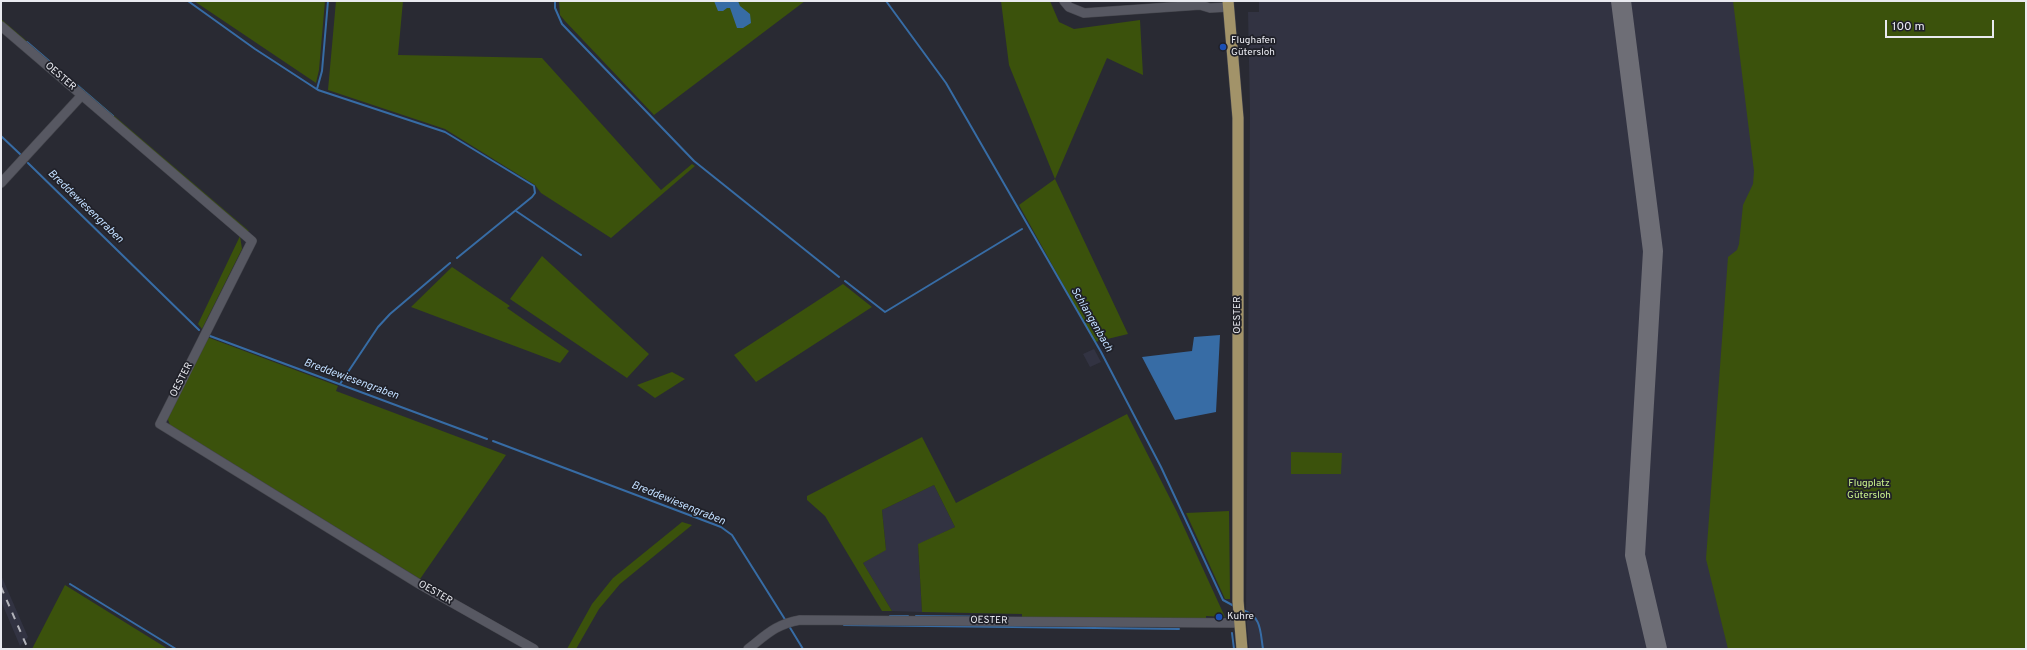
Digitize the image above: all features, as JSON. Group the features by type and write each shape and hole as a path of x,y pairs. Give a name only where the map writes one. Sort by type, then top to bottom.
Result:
{"main road":[{"name":"OESTER","path":"1228,4 1238,118 1238,601 1242,649"}],"street":[{"path":"1064,1 1069,7 1084,13 1203,3 1210,8 1228,4"},
{"name":"OESTER","path":"1,26 252,241 160,424 419,584 534,649"},
{"path":"1,183 82,95"},
{"name":"OESTER","path":"748,649 776,627 786,622 800,620 1239,619"}],"shaded area":[{"path":"1259,1 2026,1 2026,649 1249,649 1246,615 1250,112 1248,12 1259,12"},
{"path":"1094,349 1101,362 1090,367 1083,354"},
{"path":"934,485 955,527 918,545 922,612 892,611 863,563 886,549 882,510"},
{"path":"1,575 28,637 20,646 1,601"}],"green space":[{"path":"194,1 325,1 319,70 316,83"},
{"path":"336,1 403,1 398,55 542,58 661,190 692,164 695,166 611,238 541,193 535,185 445,129 328,90"},
{"path":"559,1 805,1 654,115 560,15"},
{"path":"1001,1 1050,1 1059,22 1074,29 1140,20 1143,75 1107,58 1055,179 1009,65"},
{"name":"Flugplatz Gütersloh","path":"1733,1 2026,1 2026,649 1728,649 1706,559 1728,257 1737,250 1739,244 1743,205 1753,184 1754,171"},
{"path":"1,19 249,231 244,231 1,23"},
{"path":"1055,179 1128,334 1095,342 1019,205"},
{"path":"240,236 242,249 202,329 198,324"},
{"path":"542,256 649,354 627,378 510,299"},
{"path":"452,267 510,306 507,308 569,351 560,363 411,307"},
{"path":"843,284 872,307 756,382 734,355"},
{"path":"207,337 338,386 336,391 506,455 420,579 170,425 167,417"},
{"path":"672,372 685,379 655,398 637,385"},
{"path":"1127,414 1177,512 1225,617 1206,616 1206,620 1022,618 1022,614 922,612 918,544 955,527 934,485 882,510 886,550 863,563 892,611 882,611 825,516 807,500 807,496 922,437 956,503"},
{"path":"1291,452 1342,453 1341,474 1291,474"},
{"path":"1229,511 1230,599 1225,599 1186,513"},
{"path":"682,522 692,525 620,584 599,609 576,649 567,649 592,604 613,578"},
{"path":"65,585 168,649 32,649"}],"water":[{"path":"714,1 738,1 740,6 750,14 751,23 743,28 737,28 730,8 723,11 718,11"},
{"path":"1220,335 1216,412 1175,420 1142,357 1192,351 1194,337"}],"waterway":[{"path":"188,1 255,49 318,90 445,132 534,186 535,193 532,197 457,258"},
{"path":"317,89 322,71 328,1"},
{"path":"555,1 555,8 562,24 694,161 839,277"},
{"name":"Schlangenbach","path":"886,1 946,83 1101,352 1161,467 1223,600 1234,606"},
{"path":"27,42 113,116"},
{"name":"Breddewiesengraben","path":"1,136 21,155"},
{"name":"Breddewiesengraben","path":"28,163 199,330"},
{"path":"516,211 581,255"},
{"path":"845,281 885,312 1022,229"},
{"path":"340,384 378,327 390,314 450,263"},
{"name":"Breddewiesengraben","path":"210,336 487,439"},
{"name":"Breddewiesengraben","path":"493,441 721,527 732,535 786,621"},
{"path":"70,584 176,649"},
{"name":"Schlangenbach","path":"1243,610 1249,613 1257,621 1263,649"},
{"path":"890,616 908,616"},
{"path":"916,616 1008,617"},
{"path":"844,625 1179,629"},
{"name":"Breddewiesengraben","path":"789,626 803,649"},
{"path":"1232,633 1234,649"}],"taxiway":[{"path":"1621,1 1653,251 1635,555 1657,649"}],"railway":[{"path":"1,587 28,649"}],"place":[{"name":"Flughafen Gütersloh","path":"1223,47"},
{"name":"Kuhre","path":"1219,617"}]}
